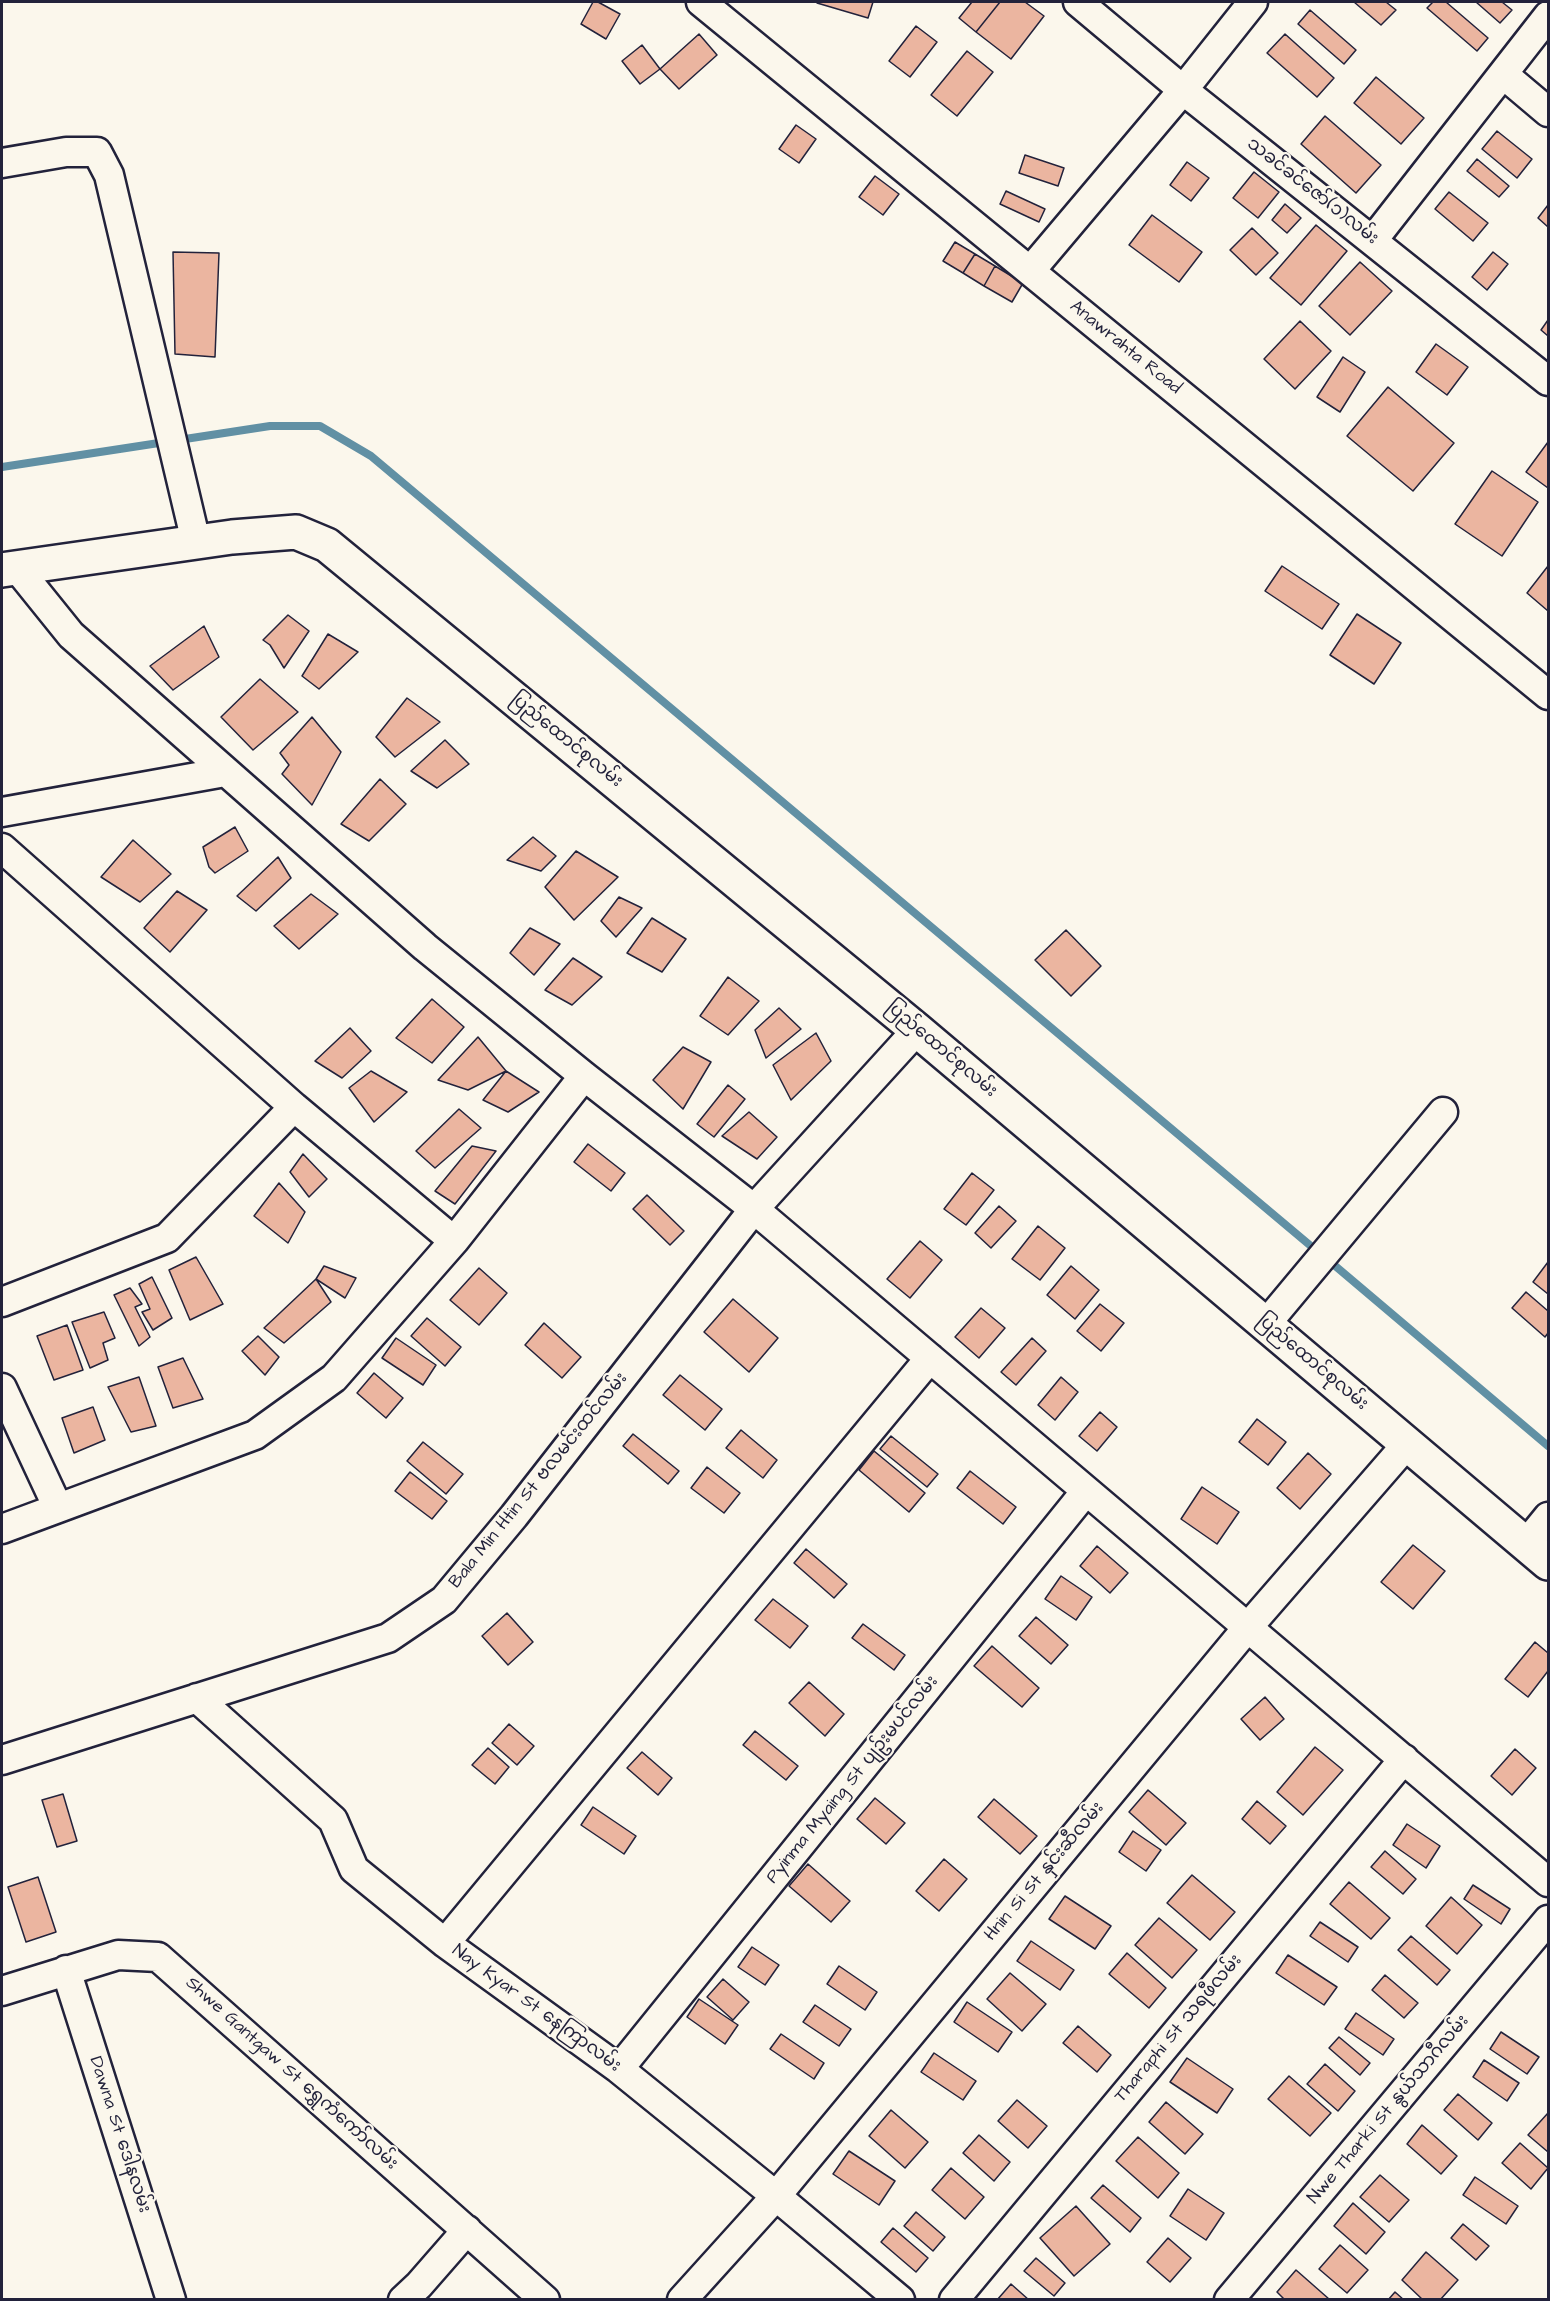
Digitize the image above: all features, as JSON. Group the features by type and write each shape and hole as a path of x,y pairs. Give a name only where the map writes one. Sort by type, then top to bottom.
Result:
{"main road":[{"name":"ပြည်ထောင်စုလမ်း","path":"9,569 232,537 296,532 327,545 917,1029 1537,1553"}],"street":[{"name":"Anawrahta Road","path":"701,2 1548,695"},
{"name":"သခင်ခင်ဇော်(၁)လမ်း","path":"1077,2 1183,90 1548,381"},
{"path":"1031,270 1183,90 1253,2"},
{"path":"1373,240 1548,16"},
{"path":"1503,74 1548,112"},
{"path":"2,163 66,152 97,152 109,175 196,542"},
{"path":"9,569 71,636 425,947 584,1076 754,1209 1548,1882"},
{"path":"2,812 225,772"},
{"path":"2,848 294,1107 454,1240"},
{"name":"Bala Min Htin St ဗလမင်းထင်လမ်း","path":"2,1760 388,1638 444,1600 514,1516 754,1209 917,1029"},
{"path":"2,1529 255,1435 334,1378 454,1240 584,1076"},
{"path":"2,1302 167,1238 294,1107"},
{"path":"1266,1324 1443,1112"},
{"path":"445,1943 930,1358"},
{"path":"2,1388 58,1508"},
{"name":"Hnin Si St နှင်းဆီလမ်း","path":"682,2300 776,2196 1248,1627 1407,1444"},
{"name":"Pyinma Myaing St ပျဥ်းမပင်လမ်း","path":"619,2069 1086,1491"},
{"path":"1537,1553 1548,1517"},
{"name":"Nay Kyar St နေကြာလမ်း","path":"197,1698 333,1820 354,1869 445,1943 619,2069 900,2300"},
{"name":"Tharaphi St သရဖီလမ်း","path":"954,2300 1404,1760"},
{"name":"Nwe Tharki St နွယ်သာဂီလမ်း","path":"1229,2300 1548,1920"},
{"name":"Shwe Gantgaw St ရွှေကံကော်လမ်း","path":"2,1991 118,1955 158,1957 545,2300"},
{"name":"Dawna St ဒေါနလမ်း","path":"66,1970 171,2300"},
{"path":"403,2300 467,2230"}],"building":[{"path":"593,2 598,2 620,14 606,39 581,24"},
{"path":"818,2 873,2 868,18"},
{"path":"972,2 1000,2 976,32 959,18"},
{"path":"1000,2 1025,2 1044,16 1011,59 976,32"},
{"path":"1354,2 1386,2 1396,10 1381,25"},
{"path":"1433,2 1446,2 1488,38 1477,51 1427,8"},
{"path":"1476,2 1502,2 1512,10 1500,23"},
{"path":"1310,10 1356,50 1344,64 1298,24"},
{"path":"916,26 937,42 910,77 889,61"},
{"path":"699,34 717,55 679,89 660,69"},
{"path":"1285,34 1334,78 1317,97 1267,53"},
{"path":"642,45 660,69 640,84 622,61"},
{"path":"967,51 993,72 957,116 931,95"},
{"path":"1376,77 1424,118 1401,144 1354,103"},
{"path":"1325,116 1381,165 1356,193 1301,144"},
{"path":"796,125 816,139 799,163 779,149"},
{"path":"1497,131 1532,159 1517,178 1482,149"},
{"path":"1025,155 1064,168 1058,186 1019,173"},
{"path":"1477,159 1509,186 1499,197 1467,171"},
{"path":"1187,162 1209,178 1191,201 1170,185"},
{"path":"1254,172 1279,192 1258,218 1233,198"},
{"path":"875,176 899,194 883,215 859,197"},
{"path":"1006,191 1045,209 1039,222 1000,204"},
{"path":"1449,192 1488,223 1473,241 1435,209"},
{"path":"1285,204 1301,218 1287,233 1272,220"},
{"path":"1548,205 1548,227 1538,218"},
{"path":"1152,215 1202,252 1179,282 1129,245"},
{"path":"1316,225 1347,251 1301,305 1270,278"},
{"path":"1252,228 1278,253 1256,275 1230,250"},
{"path":"955,242 975,254 963,273 943,261"},
{"path":"173,252 219,253 215,357 175,354"},
{"path":"1493,252 1508,264 1487,290 1472,277"},
{"path":"975,254 995,266 984,286 963,273"},
{"path":"1360,262 1392,291 1350,335 1319,306"},
{"path":"995,266 1023,283 1012,302 984,286"},
{"path":"1548,320 1548,336 1541,330"},
{"path":"1300,321 1331,351 1295,389 1264,359"},
{"path":"1436,344 1468,367 1447,395 1416,372"},
{"path":"1343,357 1365,372 1340,412 1317,397"},
{"path":"1388,387 1454,443 1413,491 1347,436"},
{"path":"1548,442 1548,488 1526,472"},
{"path":"1492,471 1538,502 1502,556 1455,524"},
{"path":"1282,566 1339,604 1322,629 1265,591"},
{"path":"1548,566 1548,611 1527,593"},
{"path":"1357,614 1401,643 1374,684 1330,655"},
{"path":"288,615 309,631 284,668 270,645 263,640"},
{"path":"204,626 219,657 173,690 150,666"},
{"path":"328,634 358,652 319,689 302,676"},
{"path":"260,679 298,712 253,750 221,717"},
{"path":"407,698 440,722 395,757 376,737"},
{"path":"312,717 341,752 312,805 282,774 289,765 280,753"},
{"path":"445,740 469,764 437,788 411,771"},
{"path":"380,779 406,804 369,841 341,824"},
{"path":"235,827 248,851 215,873 209,867 203,847"},
{"path":"533,837 556,856 541,871 507,860"},
{"path":"133,840 171,874 140,902 101,877"},
{"path":"576,851 618,877 574,920 545,887"},
{"path":"278,857 291,878 256,911 237,896"},
{"path":"177,891 207,910 170,952 144,928"},
{"path":"311,894 338,914 299,949 274,926"},
{"path":"619,897 642,908 616,937 601,921"},
{"path":"652,918 686,939 662,972 627,953"},
{"path":"530,928 560,944 534,975 510,953"},
{"path":"1066,930 1101,966 1071,996 1035,960"},
{"path":"573,958 602,977 572,1005 545,990"},
{"path":"728,977 759,1001 728,1035 700,1016"},
{"path":"432,999 464,1027 432,1063 396,1038"},
{"path":"779,1008 801,1029 766,1058 755,1030"},
{"path":"350,1028 371,1051 342,1078 315,1061"},
{"path":"816,1033 831,1061 791,1100 773,1065"},
{"path":"478,1037 506,1071 468,1090 438,1080"},
{"path":"683,1047 711,1062 683,1109 653,1080"},
{"path":"371,1071 407,1092 374,1122 349,1088"},
{"path":"506,1071 539,1092 508,1112 483,1100"},
{"path":"728,1085 745,1099 714,1137 697,1124"},
{"path":"459,1109 481,1128 435,1168 416,1151"},
{"path":"749,1112 777,1137 757,1159 722,1136"},
{"path":"588,1144 625,1173 611,1191 574,1162"},
{"path":"472,1146 496,1151 455,1204 435,1191"},
{"path":"303,1154 327,1179 309,1197 290,1172"},
{"path":"972,1173 994,1190 966,1225 944,1209"},
{"path":"279,1183 305,1212 288,1243 254,1216"},
{"path":"647,1195 684,1231 670,1245 633,1209"},
{"path":"999,1206 1016,1221 991,1248 975,1233"},
{"path":"1038,1226 1065,1248 1040,1280 1012,1259"},
{"path":"920,1241 942,1260 910,1298 887,1279"},
{"path":"196,1257 223,1304 190,1320 169,1270"},
{"path":"1548,1262 1548,1294 1533,1282"},
{"path":"324,1266 356,1278 345,1298 316,1279"},
{"path":"1071,1266 1099,1290 1075,1319 1047,1295"},
{"path":"479,1268 507,1293 479,1325 450,1300"},
{"path":"152,1277 172,1318 153,1330 142,1312 150,1309 139,1284"},
{"path":"316,1279 331,1302 284,1343 264,1328"},
{"path":"130,1288 142,1304 135,1307 150,1337 139,1346 114,1295"},
{"path":"1526,1292 1548,1311 1548,1333 1545,1337 1512,1308"},
{"path":"733,1299 778,1338 749,1372 704,1332"},
{"path":"1100,1304 1124,1323 1101,1351 1077,1331"},
{"path":"981,1308 1005,1328 979,1358 955,1337"},
{"path":"104,1312 115,1338 103,1343 108,1360 90,1368 72,1322"},
{"path":"427,1318 461,1347 445,1366 411,1336"},
{"path":"544,1323 581,1357 562,1378 525,1345"},
{"path":"67,1325 83,1370 54,1380 37,1336"},
{"path":"258,1336 279,1357 265,1375 242,1351"},
{"path":"396,1338 436,1365 423,1385 382,1358"},
{"path":"1032,1338 1046,1351 1016,1385 1001,1372"},
{"path":"183,1358 203,1399 173,1408 158,1367"},
{"path":"374,1373 403,1398 386,1418 357,1393"},
{"path":"680,1375 722,1409 705,1430 663,1395"},
{"path":"139,1377 156,1426 131,1432 108,1387"},
{"path":"1061,1377 1078,1392 1055,1420 1038,1405"},
{"path":"93,1407 105,1440 74,1453 62,1418"},
{"path":"1100,1412 1117,1427 1097,1451 1079,1436"},
{"path":"1257,1419 1286,1442 1268,1465 1239,1442"},
{"path":"741,1430 777,1460 763,1478 726,1448"},
{"path":"633,1434 679,1471 668,1484 623,1446"},
{"path":"891,1436 938,1474 927,1487 880,1449"},
{"path":"423,1442 463,1474 446,1494 407,1461"},
{"path":"874,1451 925,1493 909,1512 859,1470"},
{"path":"1308,1453 1331,1474 1300,1509 1277,1488"},
{"path":"707,1467 740,1493 724,1513 691,1488"},
{"path":"970,1471 1016,1507 1003,1524 957,1488"},
{"path":"410,1472 447,1501 432,1519 395,1491"},
{"path":"1202,1487 1239,1512 1217,1544 1181,1519"},
{"path":"1413,1545 1445,1571 1413,1609 1381,1582"},
{"path":"1097,1546 1128,1573 1110,1593 1080,1566"},
{"path":"806,1549 847,1584 834,1598 794,1563"},
{"path":"1061,1576 1092,1597 1076,1620 1045,1599"},
{"path":"773,1599 808,1626 790,1648 755,1620"},
{"path":"507,1613 533,1642 508,1665 482,1636"},
{"path":"1036,1617 1068,1645 1051,1664 1019,1636"},
{"path":"863,1624 905,1655 894,1670 852,1638"},
{"path":"1535,1642 1548,1653 1548,1671 1528,1697 1505,1679"},
{"path":"992,1646 1039,1688 1022,1707 974,1666"},
{"path":"809,1682 844,1714 825,1736 789,1703"},
{"path":"1265,1697 1284,1719 1260,1740 1241,1719"},
{"path":"509,1724 534,1746 517,1765 492,1743"},
{"path":"755,1731 798,1766 786,1780 743,1745"},
{"path":"1315,1747 1343,1770 1303,1815 1277,1792"},
{"path":"488,1748 509,1767 495,1784 472,1765"},
{"path":"1515,1749 1536,1768 1512,1795 1491,1776"},
{"path":"642,1752 672,1778 658,1795 627,1768"},
{"path":"1148,1790 1186,1823 1166,1845 1129,1812"},
{"path":"63,1794 77,1841 57,1847 42,1800"},
{"path":"875,1798 905,1823 886,1844 857,1819"},
{"path":"994,1799 1037,1836 1020,1854 978,1817"},
{"path":"1257,1801 1286,1826 1270,1844 1242,1819"},
{"path":"593,1807 636,1836 624,1854 581,1825"},
{"path":"1407,1824 1440,1846 1426,1868 1393,1845"},
{"path":"1133,1831 1161,1850 1146,1871 1119,1852"},
{"path":"1385,1851 1416,1879 1403,1894 1371,1867"},
{"path":"944,1859 967,1879 939,1911 916,1891"},
{"path":"808,1864 850,1901 831,1922 789,1886"},
{"path":"1192,1875 1235,1912 1210,1940 1167,1903"},
{"path":"38,1877 56,1932 26,1942 8,1887"},
{"path":"1349,1882 1390,1918 1371,1939 1330,1904"},
{"path":"1473,1885 1510,1909 1501,1924 1464,1899"},
{"path":"1065,1896 1111,1926 1095,1949 1049,1919"},
{"path":"1451,1897 1482,1925 1457,1954 1426,1926"},
{"path":"1159,1918 1197,1950 1172,1978 1135,1945"},
{"path":"1320,1922 1358,1947 1348,1962 1310,1936"},
{"path":"1411,1936 1450,1970 1437,1985 1398,1950"},
{"path":"1031,1941 1074,1970 1060,1990 1017,1961"},
{"path":"752,1947 779,1965 765,1985 738,1967"},
{"path":"1127,1953 1166,1988 1149,2008 1109,1974"},
{"path":"1288,1955 1337,1987 1324,2005 1276,1973"},
{"path":"839,1966 877,1992 865,2010 827,1984"},
{"path":"1010,1973 1046,2004 1022,2031 987,1999"},
{"path":"1385,1975 1418,2003 1404,2018 1372,1990"},
{"path":"723,1979 749,2002 733,2020 707,1997"},
{"path":"699,1999 738,2025 725,2044 687,2017"},
{"path":"967,2002 1012,2032 998,2052 954,2022"},
{"path":"815,2005 851,2029 839,2046 803,2022"},
{"path":"1356,2013 1394,2039 1383,2055 1345,2029"},
{"path":"1078,2026 1111,2055 1097,2072 1063,2043"},
{"path":"1501,2032 1539,2057 1527,2074 1490,2049"},
{"path":"781,2034 824,2063 814,2079 770,2049"},
{"path":"1339,2037 1370,2063 1360,2075 1329,2048"},
{"path":"934,2053 976,2081 963,2100 921,2072"},
{"path":"1187,2058 1233,2089 1217,2113 1170,2082"},
{"path":"1484,2060 1519,2083 1507,2101 1473,2077"},
{"path":"1325,2064 1355,2091 1338,2111 1307,2084"},
{"path":"1289,2076 1331,2113 1310,2136 1268,2099"},
{"path":"1458,2094 1492,2123 1478,2140 1444,2110"},
{"path":"1017,2100 1047,2126 1028,2148 998,2121"},
{"path":"1166,2102 1203,2134 1185,2154 1149,2122"},
{"path":"891,2110 928,2142 905,2168 869,2136"},
{"path":"1548,2113 1548,2152 1528,2135"},
{"path":"1422,2125 1457,2156 1441,2174 1407,2144"},
{"path":"979,2135 1010,2162 994,2181 963,2153"},
{"path":"1138,2137 1179,2173 1158,2198 1116,2161"},
{"path":"1520,2143 1548,2168 1531,2189 1502,2163"},
{"path":"849,2151 895,2181 879,2205 833,2174"},
{"path":"951,2168 984,2197 965,2219 932,2190"},
{"path":"1380,2175 1409,2200 1389,2222 1360,2197"},
{"path":"1475,2177 1518,2206 1506,2224 1463,2195"},
{"path":"1103,2185 1141,2218 1130,2232 1091,2198"},
{"path":"1188,2189 1224,2213 1206,2240 1170,2216"},
{"path":"1353,2203 1385,2232 1366,2254 1334,2226"},
{"path":"1076,2206 1110,2244 1074,2276 1040,2238"},
{"path":"916,2212 945,2237 933,2251 904,2226"},
{"path":"1463,2224 1489,2246 1476,2260 1451,2238"},
{"path":"893,2228 928,2258 916,2272 881,2242"},
{"path":"1168,2238 1191,2258 1170,2282 1147,2262"},
{"path":"1340,2245 1368,2270 1347,2293 1319,2269"},
{"path":"1426,2252 1458,2280 1440,2300 1423,2300 1402,2280"},
{"path":"1036,2258 1065,2283 1054,2296 1024,2271"},
{"path":"1296,2270 1329,2299 1285,2300 1277,2292"},
{"path":"1011,2284 1029,2300 997,2300"},
{"path":"1395,2292 1404,2300 1388,2300"}],"waterway":[{"path":"2,467 270,426 320,426 371,456 1318,1252"},
{"path":"1327,1259 1548,1446"}]}
